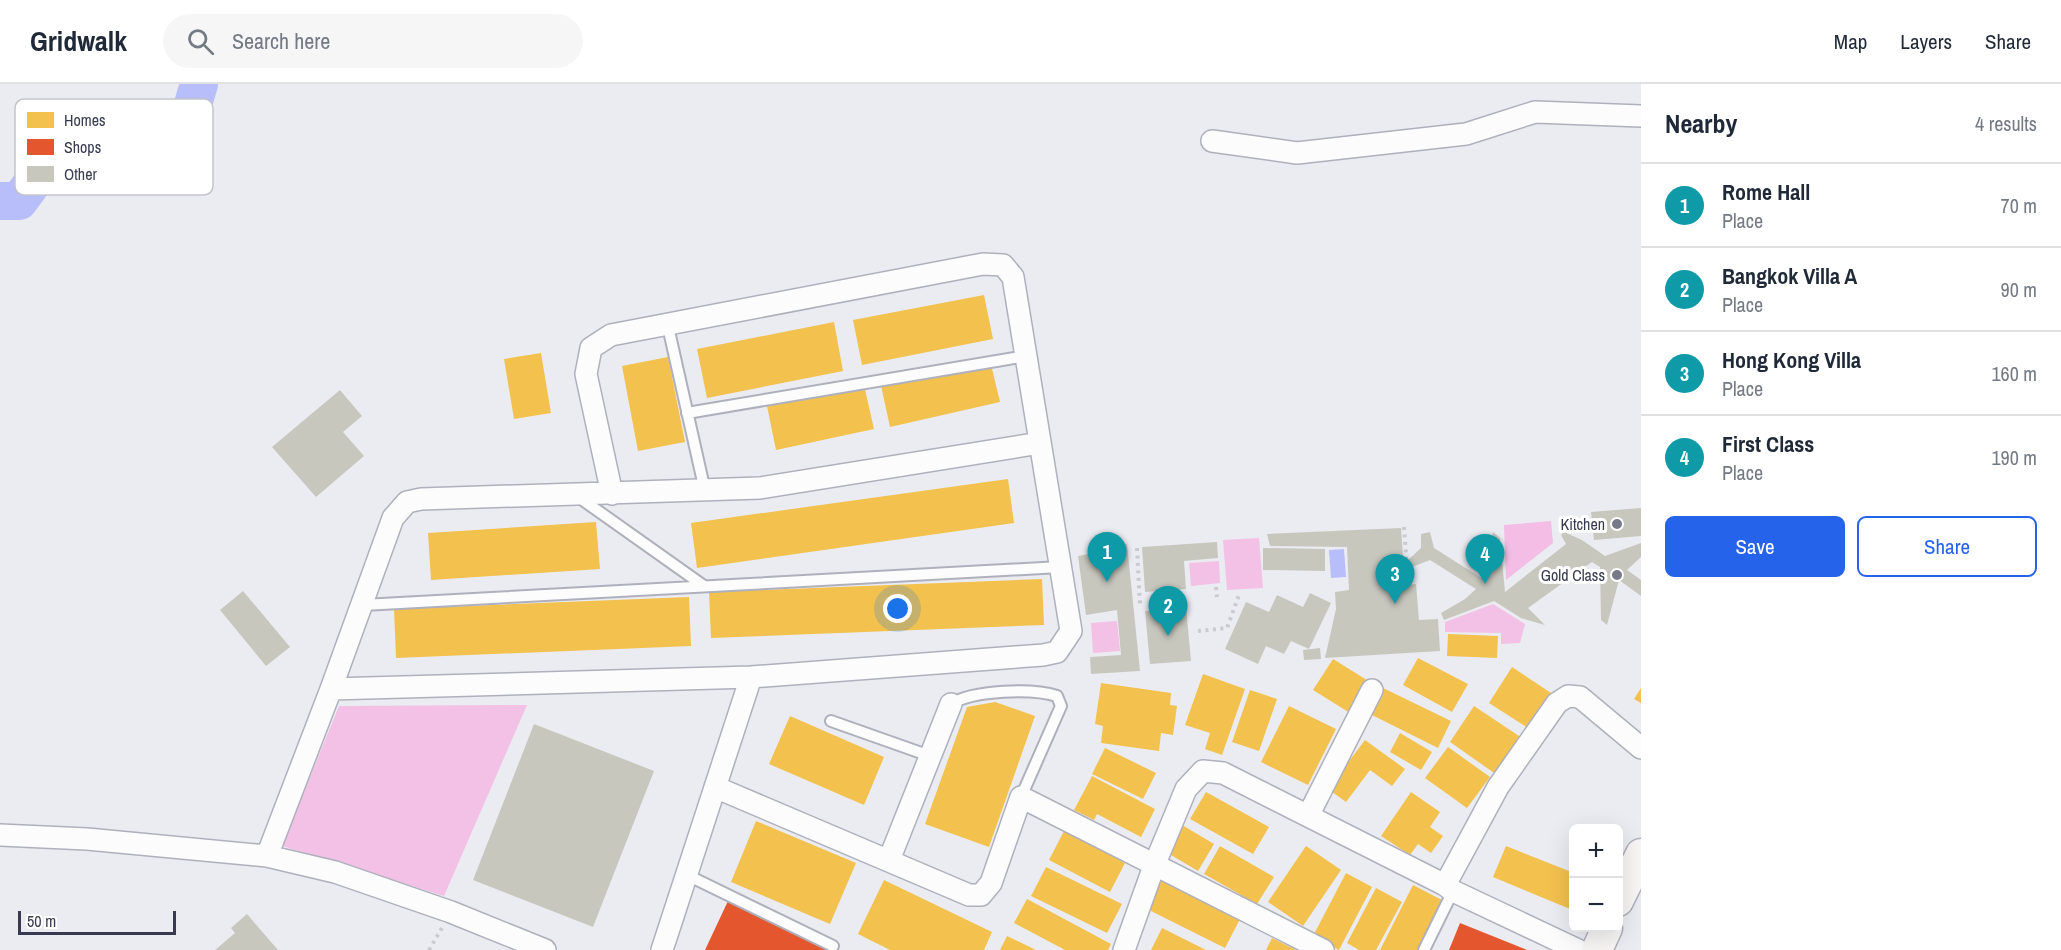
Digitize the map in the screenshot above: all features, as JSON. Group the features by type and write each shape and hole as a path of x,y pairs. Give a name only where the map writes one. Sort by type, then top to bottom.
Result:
{"main road":[{"path":"1623,891 1641,854"},
{"path":"1598,950 1605,932"}],"street":[{"path":"1212,141 1297,153 1466,134 1535,112 1641,116"},
{"path":"331,689 750,677 1043,655 1057,652 1071,632 1013,277 1002,265 983,264 667,322 611,335 591,348 586,374 612,494"},
{"path":"267,856 363,605 393,518 407,502 421,499 577,496 760,488 1040,442"},
{"path":"662,950 750,677"},
{"path":"1308,816 1372,690"},
{"path":"1449,888 1498,787 1557,703 1568,696 1580,697 1641,748"},
{"path":"889,860 951,704"},
{"path":"1124,950 1154,866 1186,789 1203,771 1223,773 1449,888 1578,950"},
{"path":"715,787 969,895 981,895 991,883 1021,797 1323,950"},
{"path":"0,835 87,839 267,856 335,872 451,912 545,950"}],"lane":[{"path":"667,322 705,491"},
{"path":"687,413 1026,356"},
{"path":"577,496 704,586"},
{"path":"363,605 1060,567"},
{"path":"951,704 963,697 1040,691 1057,696 1061,706 1021,797"},
{"path":"831,722 930,756"},
{"path":"687,875 833,946"},
{"path":"1424,950 1449,888"}],"path":[{"path":"1404,527 1408,582"},
{"path":"1137,548 1140,605"},
{"path":"1216,587 1217,597"},
{"path":"1198,631 1227,628 1239,595"}],"shaded area":[{"path":"1551,521 1553,543 1506,580 1504,525"},
{"path":"1259,538 1263,588 1227,590 1223,540"},
{"path":"1219,561 1220,583 1191,586 1189,563"},
{"path":"1493,604 1525,624 1520,643 1501,644 1501,633 1445,632 1445,622"},
{"path":"1117,621 1120,651 1093,653 1091,623"},
{"path":"527,705 444,896 282,846 339,706"}],"water":[{"path":"1344,549 1346,577 1331,578 1329,550"}],"building: Homes":[{"path":"984,295 993,339 862,365 853,320"},
{"path":"834,322 843,371 707,398 697,349"},
{"path":"541,353 551,413 514,419 504,359"},
{"path":"989,356 1000,402 890,427 880,381"},
{"path":"668,357 685,442 638,451 622,366"},
{"path":"864,385 874,429 776,450 767,406"},
{"path":"1008,479 1014,523 697,568 691,523"},
{"path":"596,522 600,569 431,580 428,533"},
{"path":"1042,579 1044,625 711,638 709,592"},
{"path":"689,597 691,646 396,658 394,609"},
{"path":"1448,634 1498,636 1497,658 1447,656"},
{"path":"1418,658 1468,684 1452,712 1403,685"},
{"path":"1333,659 1370,682 1350,713 1313,690"},
{"path":"1512,667 1551,693 1528,728 1489,703"},
{"path":"1203,674 1245,689 1222,755 1205,749 1210,733 1185,725"},
{"path":"1101,683 1171,693 1170,705 1177,706 1173,735 1161,733 1159,751 1101,743 1103,726 1095,724"},
{"path":"1381,687 1451,721 1438,748 1368,713"},
{"path":"1641,688 1641,703 1634,699"},
{"path":"1250,690 1277,699 1259,751 1232,742"},
{"path":"995,702 1035,716 989,847 925,824 967,707"},
{"path":"1289,706 1336,729 1308,785 1261,762"},
{"path":"1474,706 1522,738 1497,775 1450,742"},
{"path":"790,716 884,757 864,805 769,764"},
{"path":"1400,733 1432,752 1421,770 1390,752"},
{"path":"1365,740 1405,769 1392,786 1370,770 1346,802 1328,789"},
{"path":"1448,747 1490,777 1467,808 1425,778"},
{"path":"1105,748 1156,773 1143,799 1092,774"},
{"path":"1092,776 1155,809 1141,837 1097,814 1094,820 1074,810"},
{"path":"1206,792 1269,827 1253,854 1190,819"},
{"path":"1411,792 1440,812 1430,827 1443,836 1431,853 1418,844 1410,855 1381,836"},
{"path":"756,821 856,863 830,924 731,882"},
{"path":"1182,825 1214,844 1198,871 1166,852"},
{"path":"1064,831 1125,863 1110,892 1049,860"},
{"path":"1220,846 1274,877 1257,904 1204,874"},
{"path":"1306,846 1341,870 1303,926 1268,902"},
{"path":"1506,846 1569,871 1569,909 1493,877"},
{"path":"1046,867 1122,904 1107,933 1031,896"},
{"path":"1346,873 1372,887 1339,950 1313,936"},
{"path":"884,880 992,932 984,950 890,950 858,934"},
{"path":"1162,880 1240,919 1225,948 1147,909"},
{"path":"1413,885 1442,900 1417,950 1380,950"},
{"path":"1376,888 1402,902 1376,950 1359,950 1347,943"},
{"path":"1027,899 1111,944 1108,950 1065,950 1014,923"},
{"path":"1162,928 1206,950 1151,950"},
{"path":"1007,936 1036,950 1000,950"},
{"path":"1272,938 1296,950 1266,950"}],"building: Shops":[{"path":"728,901 747,911 831,950 705,950"},
{"path":"1460,923 1527,950 1449,950"}],"building: Other":[{"path":"340,390 362,416 343,432 364,456 316,497 272,447"},
{"name":"Kitchen","path":"1641,508 1641,536 1594,540 1591,512"},
{"path":"1401,528 1405,585 1416,584 1419,620 1438,619 1440,651 1325,658 1336,609 1335,592 1349,590 1347,547 1270,546 1267,534"},
{"path":"1430,532 1434,548 1483,579 1493,532 1500,538 1505,592 1566,544 1561,535 1564,532 1582,540 1605,556 1641,543 1641,557 1627,570 1641,580 1641,596 1619,580 1607,625 1601,620 1600,567 1592,562 1528,608 1545,625 1521,618 1494,601 1444,620 1441,613 1465,599 1476,589 1430,560 1412,567 1406,562 1421,548 1421,534"},
{"path":"1217,542 1218,558 1184,561 1186,589 1145,592 1142,547"},
{"path":"1127,544 1140,671 1091,674 1090,657 1121,655 1117,610 1086,615 1078,556 1089,554 1088,549"},
{"path":"1263,548 1325,549 1325,571 1263,570"},
{"path":"243,591 290,647 266,666 220,610"},
{"path":"1310,593 1331,603 1309,649 1291,641 1284,654 1266,646 1258,664 1225,649 1246,602 1269,612 1277,595 1303,607"},
{"path":"1186,607 1191,661 1150,664 1145,611"},
{"path":"1320,648 1321,659 1304,660 1303,650"},
{"path":"534,724 654,771 593,927 473,880"},
{"path":"247,914 278,950 215,950 235,933 231,928"}],"waterway":[{"path":"195,99 199,84"},
{"path":"0,201 19,201 23,195"}],"place":[{"name":"Kitchen","path":"1617,524"},
{"name":"Gold Class","path":"1617,575"},
{"name":"Rome Hall","path":"1107,582"},
{"name":"First Class","path":"1485,584"},
{"name":"Hong Kong Villa","path":"1395,604"},
{"name":"Bangkok Villa A","path":"1168,636"}]}
